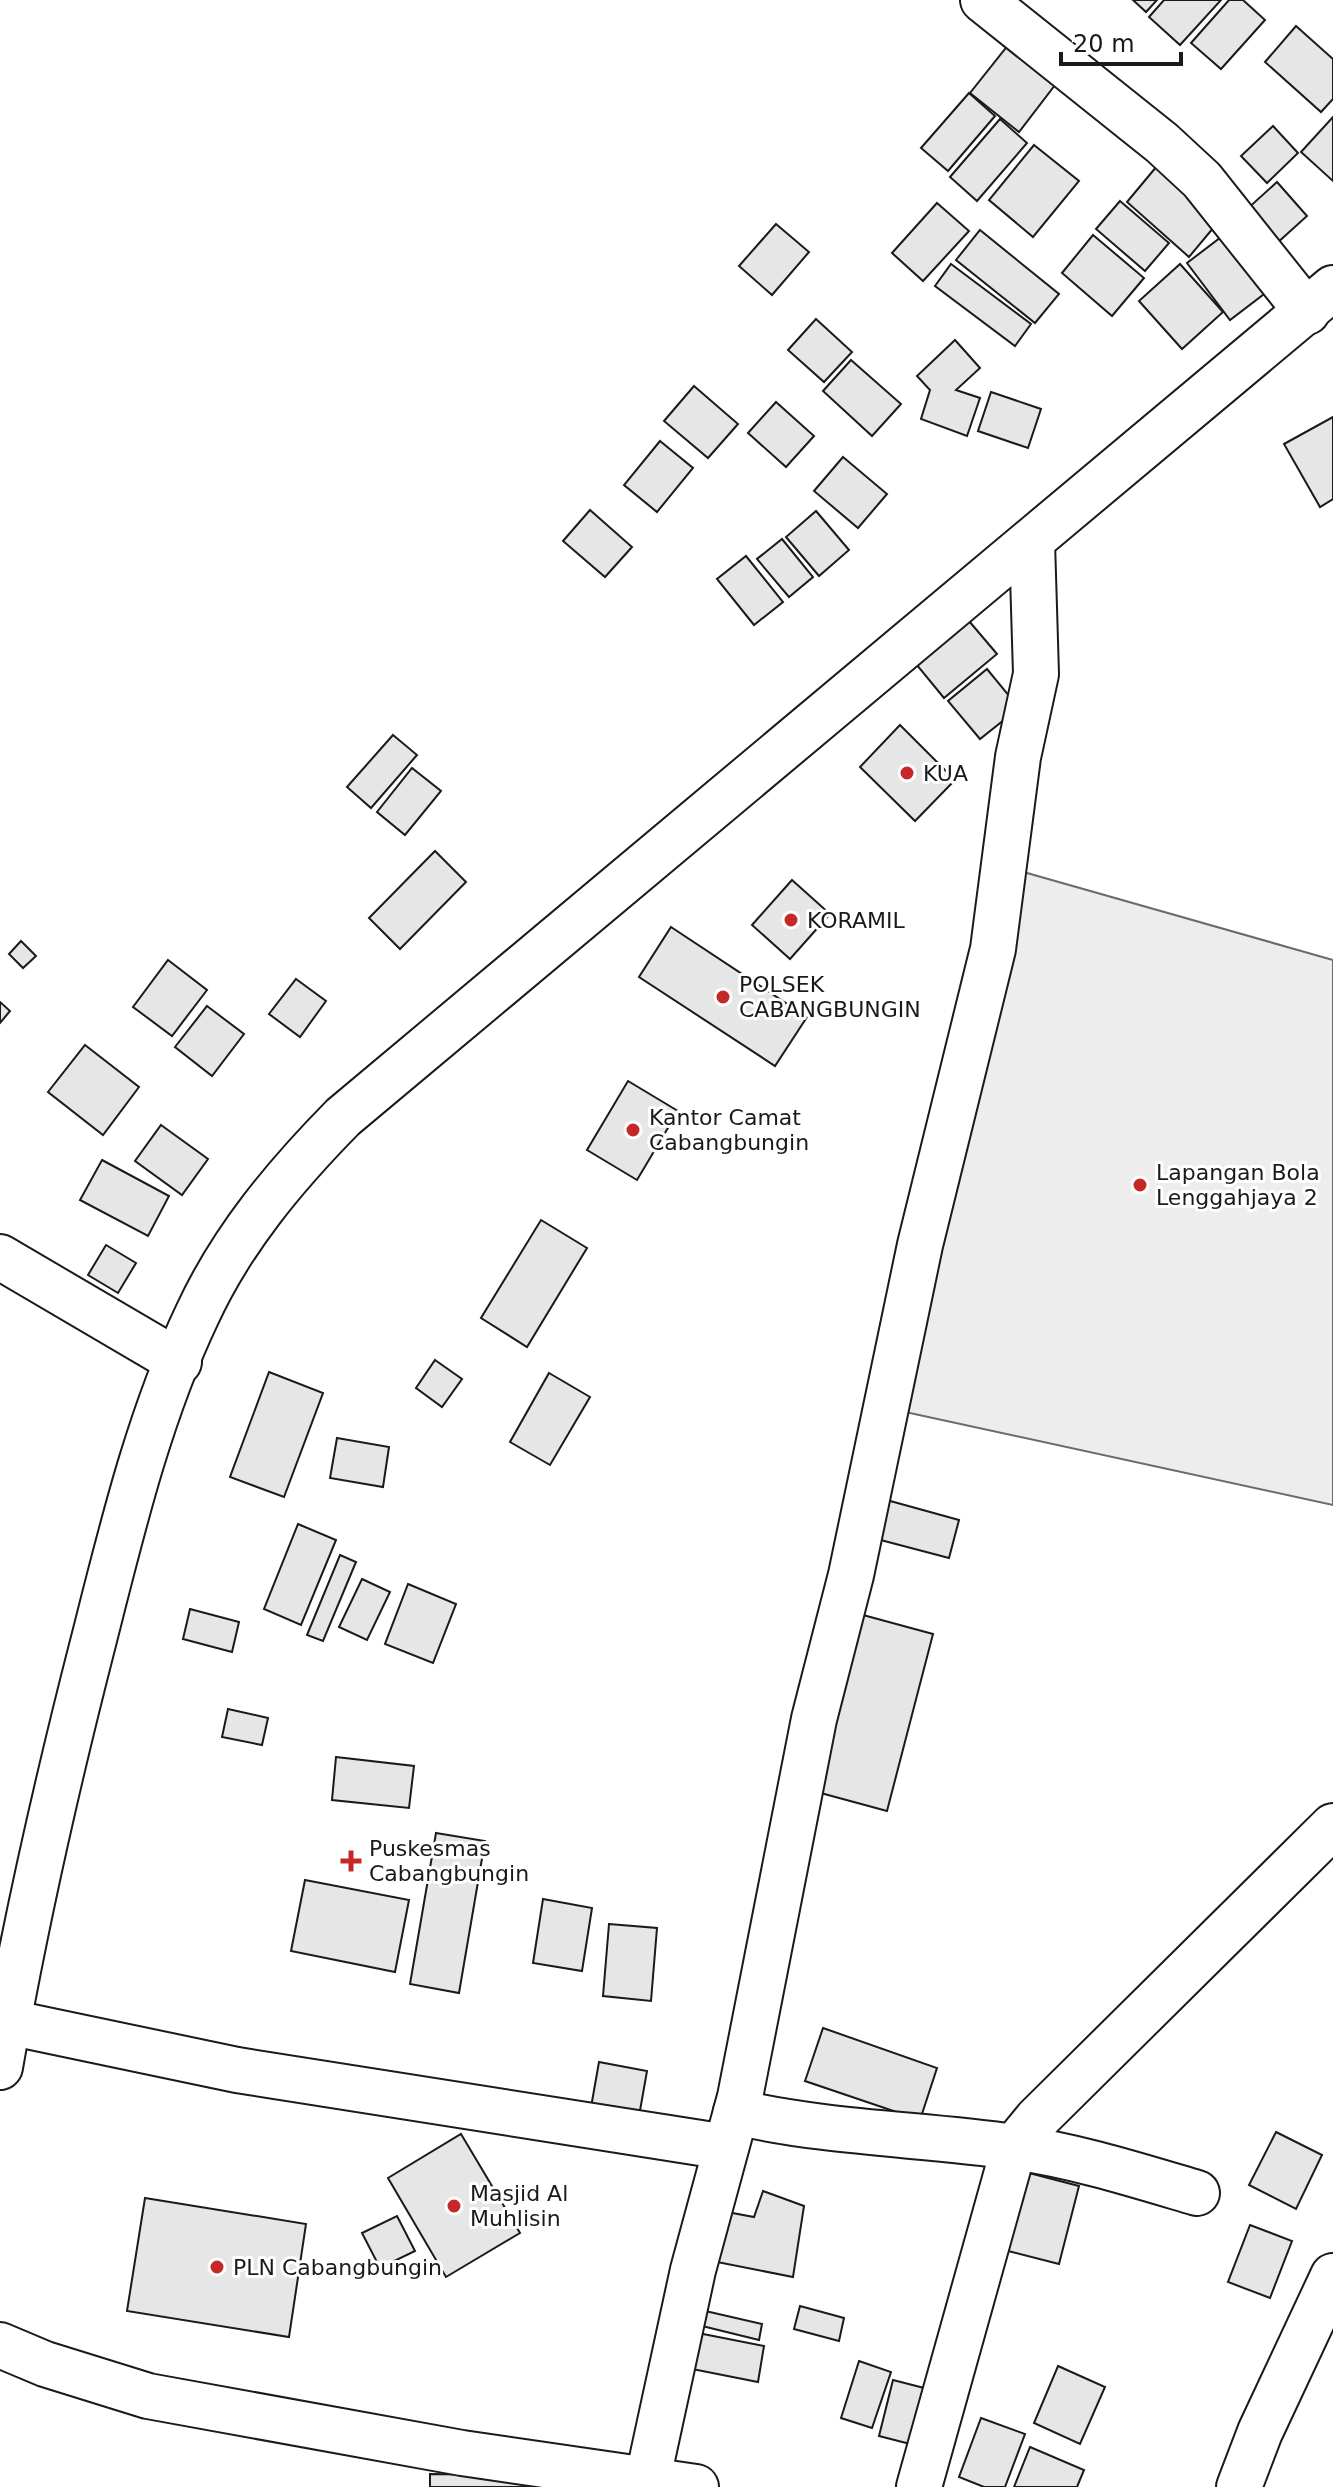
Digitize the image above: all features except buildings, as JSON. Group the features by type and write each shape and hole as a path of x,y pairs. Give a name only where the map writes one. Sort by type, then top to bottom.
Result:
{"street":[{"path":"0,2067 54,1797 111,1570 157,1416 197,1314 241,1238 283,1178 343,1117 1320,300 1162,143 983,0"},
{"path":"647,2483 693,2270 731,2130 814,1719 851,1575 920,1245 993,949 1018,757 1036,674 1032,542"},
{"path":"0,1257 179,1362"},
{"path":"919,2487 1014,2147 1037,2119 1333,1826"},
{"path":"8,2022 237,2070 731,2130 794,2124 1014,2147 1080,2159 1197,2193"},
{"path":"1239,2487 1260,2432 1333,2276"},
{"path":"0,2345 45,2364 148,2396 462,2453 647,2483 696,2487"}],"shaded area":[{"name":"Lapangan Bola Lenggahjaya 2","path":"1020,871 1333,960 1333,1505 896,1410"}],"place":[{"name":"KUA","path":"907,773"},
{"name":"KORAMIL","path":"791,920"},
{"name":"POLSEK CABANGBUNGIN","path":"723,997"},
{"name":"Kantor Camat Cabangbungin","path":"633,1130"},
{"name":"Lapangan Bola Lenggahjaya 2","path":"1140,1185"},
{"name":"Puskesmas Cabangbungin","path":"351,1861"},
{"name":"Masjid Al Muhlisin","path":"454,2206"},
{"name":"PLN Cabangbungin","path":"217,2267"}]}
